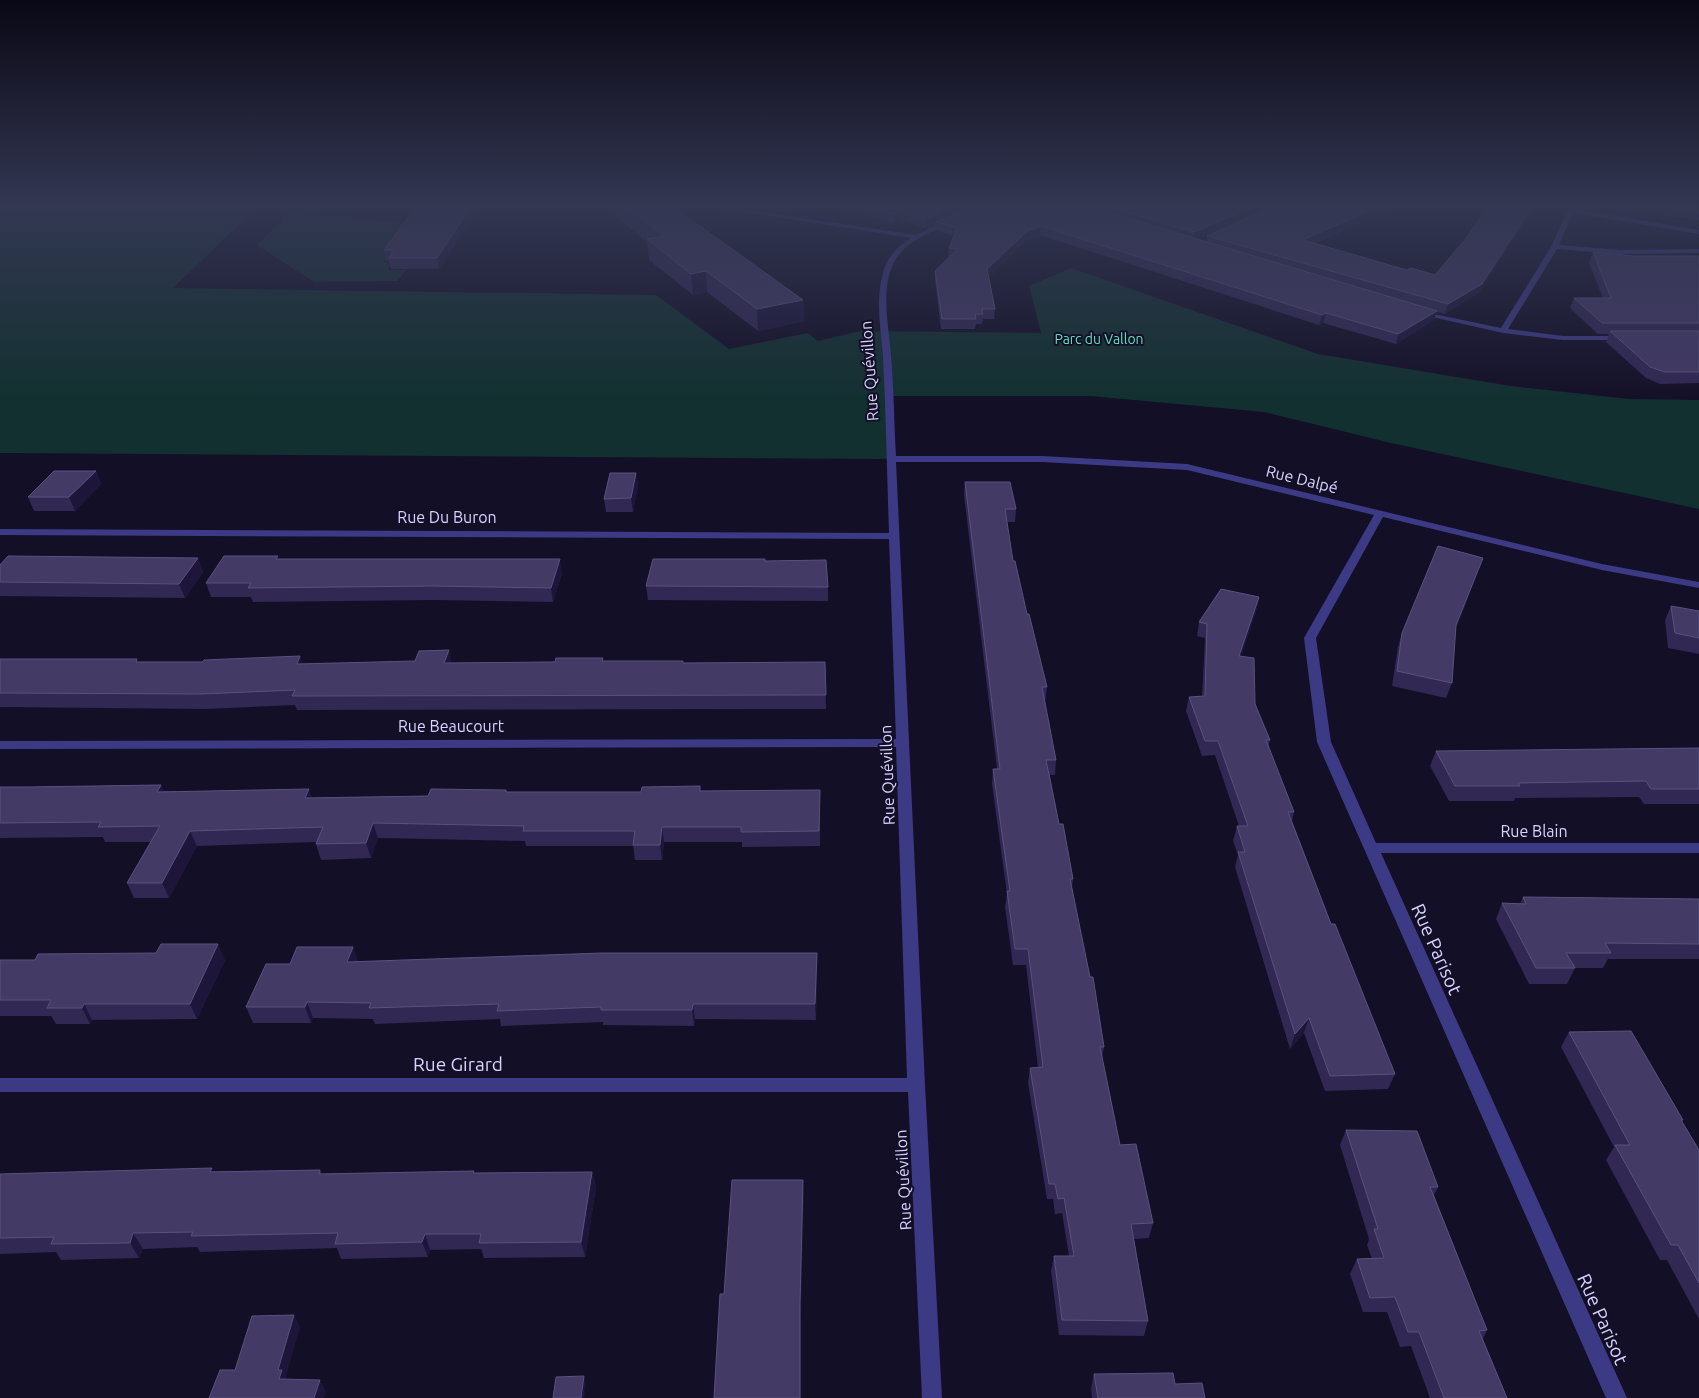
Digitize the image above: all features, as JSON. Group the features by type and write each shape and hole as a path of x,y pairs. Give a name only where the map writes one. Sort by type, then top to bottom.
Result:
{"street":[{"name":"Rue Quévillon","path":"886,273 882,313 887,355 892,459 916,1085 932,1398"},
{"path":"1503,331 1539,273"},
{"path":"1412,311 1503,331 1563,338 1631,338"},
{"name":"Rue Dalpé","path":"892,459 1042,459 1187,467 1602,567 1699,585"},
{"name":"Rue Parisot","path":"1380,514 1310,638 1324,742 1617,1398"},
{"name":"Rue Du Buron","path":"0,532 895,536"},
{"name":"Rue Beaucourt","path":"0,744 903,743"},
{"name":"Rue Blain","path":"1370,848 1699,848"},
{"name":"Rue Girard","path":"0,1085 916,1085"}],"green space":[{"name":"Parc du Vallon","path":"0,273 188,273 173,288 656,295 729,349 808,333 818,341 861,331 1041,333 1029,286 1059,273 1086,273 1318,354 1511,386 1629,399 1699,400 1699,509 1391,443 1264,412 1091,396 889,396 891,459 0,453"},
{"path":"301,273 403,273 397,281 314,282"}],"building":[{"path":"709,273 766,273 803,300 757,309"},
{"path":"935,273 988,273 995,309 982,309 983,314 975,314 976,319 942,319"},
{"path":"1190,273 1311,273 1437,311 1398,334 1326,313 1322,315"},
{"path":"1339,273 1429,273 1435,275 1436,273 1489,273 1482,284 1448,304"},
{"path":"1601,273 1699,273 1699,323 1602,323 1574,298 1611,298"},
{"path":"1610,331 1699,331 1699,372 1665,372 1650,367"},
{"path":"54,471 96,471 69,497 28,497"},
{"path":"610,473 636,473 631,498 604,499"},
{"path":"965,482 1010,482 1016,509 1005,509 1013,561 1015,561 1047,687 1042,687 1056,760 1046,760 1059,824 1063,824 1073,879 1070,879 1090,977 1093,977 1104,1047 1100,1047 1120,1145 1136,1144 1153,1223 1131,1224 1148,1321 1062,1320 1054,1256 1074,1256 1064,1198 1058,1199 1055,1184 1049,1184 1030,1068 1043,1067 1028,949 1015,949 1007,891 1010,891 993,769 1000,769"},
{"path":"1438,546 1483,558 1456,625 1452,683 1397,671 1402,633"},
{"path":"8,556 198,558 179,584 0,582 0,565"},
{"path":"224,556 278,556 276,559 560,559 551,588 432,586 248,588 251,583 206,583"},
{"path":"653,559 826,560 828,587 646,586"},
{"path":"1221,589 1259,597 1239,656 1254,658 1255,704 1270,740 1266,740 1294,812 1288,812 1331,924 1335,924 1395,1074 1330,1076 1309,1018 1295,1034 1238,852 1245,852 1237,826 1248,826 1218,741 1205,741 1189,697 1205,696 1207,624 1199,622"},
{"path":"1671,606 1699,611 1699,638 1675,633"},
{"path":"449,650 444,663 555,662 556,658 603,658 602,661 683,661 683,663 825,662 826,695 292,696 295,690 201,694 0,693 0,659 137,659 136,662 202,662 204,660 300,656 297,664 415,661 419,651"},
{"path":"1699,748 1699,789 1651,789 1646,781 1518,783 1520,786 1455,786 1436,751"},
{"path":"161,785 157,792 309,789 305,798 428,796 431,789 506,790 506,792 641,792 642,787 700,786 700,791 820,790 819,831 741,832 741,827 662,827 660,845 633,845 635,831 523,831 524,826 373,823 366,843 316,844 323,827 190,831 162,883 127,883 160,826 98,827 101,822 0,823 0,787"},
{"path":"1523,897 1699,899 1699,944 1605,943 1611,953 1566,953 1575,968 1536,968 1502,903 1526,904"},
{"path":"161,944 218,944 190,1004 84,1004 82,1008 47,1008 51,1000 0,1000 0,960 35,960 38,954 156,953"},
{"path":"297,947 353,947 347,962 602,953 817,953 815,1004 693,1004 692,1010 601,1010 601,1007 497,1011 499,1004 369,1008 371,1003 307,1002 305,1007 246,1007 266,964 290,964"},
{"path":"1631,1031 1699,1150 1699,1283 1678,1245 1671,1245 1615,1145 1630,1145 1569,1032"},
{"path":"1346,1130 1417,1131 1438,1187 1430,1187 1487,1330 1479,1331 1507,1398 1444,1398 1419,1332 1408,1332 1395,1297 1370,1298 1357,1259 1384,1258 1374,1229 1378,1229"},
{"path":"212,1168 210,1172 320,1170 319,1174 474,1171 473,1173 592,1172 581,1242 479,1243 481,1234 425,1234 422,1242 335,1244 338,1233 191,1236 193,1232 133,1233 130,1243 51,1244 54,1237 0,1238 0,1174"},
{"path":"732,1180 803,1180 800,1398 714,1398 720,1294 724,1294"},
{"path":"294,1315 278,1370 282,1370 279,1379 320,1380 314,1398 209,1398 220,1370 235,1370 252,1316"},
{"path":"1173,1373 1175,1384 1202,1383 1205,1398 1098,1398 1094,1374"},
{"path":"584,1376 581,1398 553,1398 556,1377"}]}
